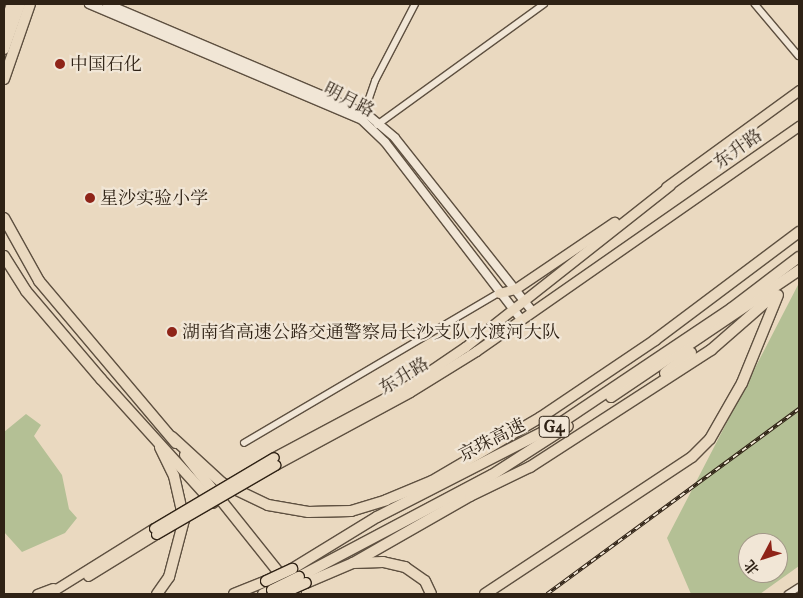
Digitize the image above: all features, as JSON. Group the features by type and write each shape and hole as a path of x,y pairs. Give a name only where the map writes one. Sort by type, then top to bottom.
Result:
{"highway":[{"path":"4,27 12,4"},
{"path":"4,50 20,4"},
{"path":"4,79 30,4"},
{"path":"4,218 38,281 116,368 296,594"},
{"path":"467,471 602,378 799,232"},
{"path":"4,256 26,291 101,379 155,437 288,594"},
{"name":"京珠高速","path":"274,593 299,577 377,517 559,424 799,257"},
{"name":"京珠高速","path":"234,594 266,581 299,577 460,493 737,315 799,270"},
{"path":"353,563 470,496 530,468 711,350 799,275"},
{"path":"485,594 692,457 710,439 742,383 767,317 783,288"},
{"path":"460,493 589,429 737,315"},
{"path":"172,437 222,483 268,505 308,512 351,511 432,481 602,378"},
{"path":"155,437 174,476 184,520 169,577 157,594"},
{"path":"299,577 353,563 383,562 405,567 425,580 431,594"}],"main road":[{"name":"东升路","path":"499,293 515,289 670,184 799,90"},
{"name":"东升路","path":"275,461 410,392 521,319 799,126"},
{"name":"东升路","path":"48,594 408,385 514,309 670,184"},
{"name":"东升路","path":"58,594 155,531"},
{"path":"37,594 63,584"}],"street":[{"name":"明月路","path":"89,4 363,116 521,319"},
{"name":"明月路","path":"107,4 380,124 532,311"},
{"path":"363,116 376,81 415,4"},
{"path":"370,126 380,124 544,4"},
{"path":"755,4 799,56"},
{"path":"244,443 499,293"},
{"path":"788,594 799,587"}],"green space":[{"path":"799,283 799,566 788,574 788,533 738,533 738,583 775,583 760,594 691,594 667,538"},
{"path":"26,414 41,425 34,436 62,475 69,509 77,518 65,533 22,552 4,532 4,432"}],"railway":[{"path":"547,594 799,409"}],"place":[{"name":"中国石化","path":"60,64"},
{"name":"星沙实验小学","path":"90,198"},
{"name":"湖南省高速公路交通警察局长沙支队水渡河大队","path":"172,332"}]}
